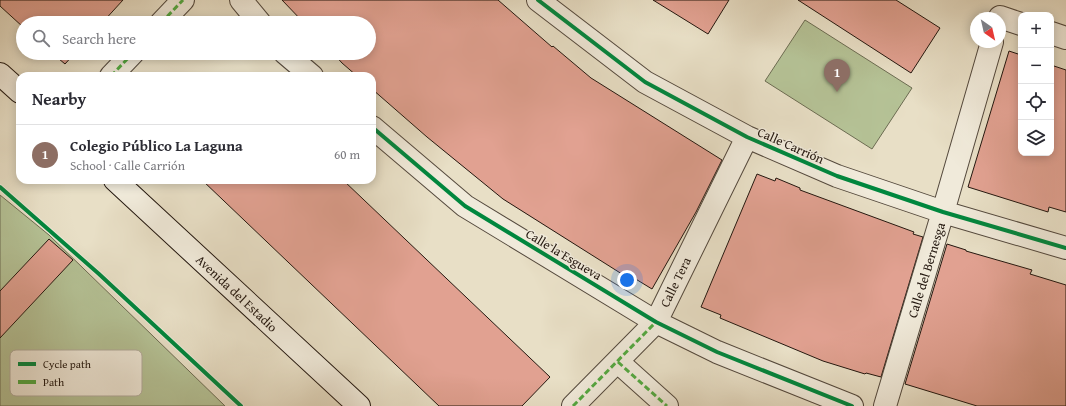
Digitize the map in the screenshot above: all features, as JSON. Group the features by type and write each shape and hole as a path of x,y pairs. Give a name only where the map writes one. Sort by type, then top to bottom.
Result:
{"street":[{"path":"168,16 183,0"},
{"path":"240,0 254,16"},
{"name":"Calle Carrión","path":"538,0 645,82 747,137 837,176 944,212 1066,248"},
{"path":"1006,15 1018,22"},
{"path":"1054,34 1066,38"},
{"name":"Calle del Bernesga","path":"885,406 944,212 990,48"},
{"path":"115,72 126,60"},
{"path":"293,60 307,72"},
{"path":"0,74 16,88"},
{"name":"Calle la Esgueva","path":"376,130 464,206 656,322 717,352 852,406"},
{"name":"Calle Tera","path":"573,406 656,322 747,137"},
{"name":"Avenida del Estadio","path":"119,184 359,406"},
{"path":"618,362 667,406"}],"green space":[{"path":"805,20 912,88 872,149 765,81"},
{"path":"0,195 49,235 225,406 0,406"}],"building":[{"path":"0,0 123,0 108,16 16,16 16,21 0,6"},
{"path":"282,0 498,0 552,47 553,46 591,78 722,160 696,212 652,289 634,278 633,281 503,199 427,137 376,92 376,72 352,72 342,63 339,60 376,60 376,16 297,16"},
{"path":"653,0 729,0 708,34"},
{"path":"798,0 896,0 940,28 911,73"},
{"path":"1009,51 1018,54 1018,156 1054,156 1054,66 1066,70 1066,212 1049,207 1048,212 968,187"},
{"path":"60,60 69,60 65,64"},
{"path":"757,174 775,181 776,178 800,188 800,190 914,232 913,234 923,237 881,377 865,374 823,361 720,318 721,315 701,307"},
{"path":"206,184 347,184 550,377 522,406 439,406"},
{"path":"49,239 73,260 0,338 0,291"},
{"path":"947,244 1032,270 1030,274 1066,285 1066,406 977,406 905,384"}],"marked path":[{"path":"168,16 183,0"},
{"path":"115,72 126,60"},
{"path":"573,406 656,322"},
{"path":"618,362 667,406"}],"cycle path":[{"path":"538,0 645,82 747,137 837,176 943,212 1066,248"},
{"path":"376,130 465,206 656,322 717,352 852,406"},
{"path":"0,187 99,274 241,406"}],"place":[{"name":"Colegio Público La Laguna","path":"837,92"}]}
